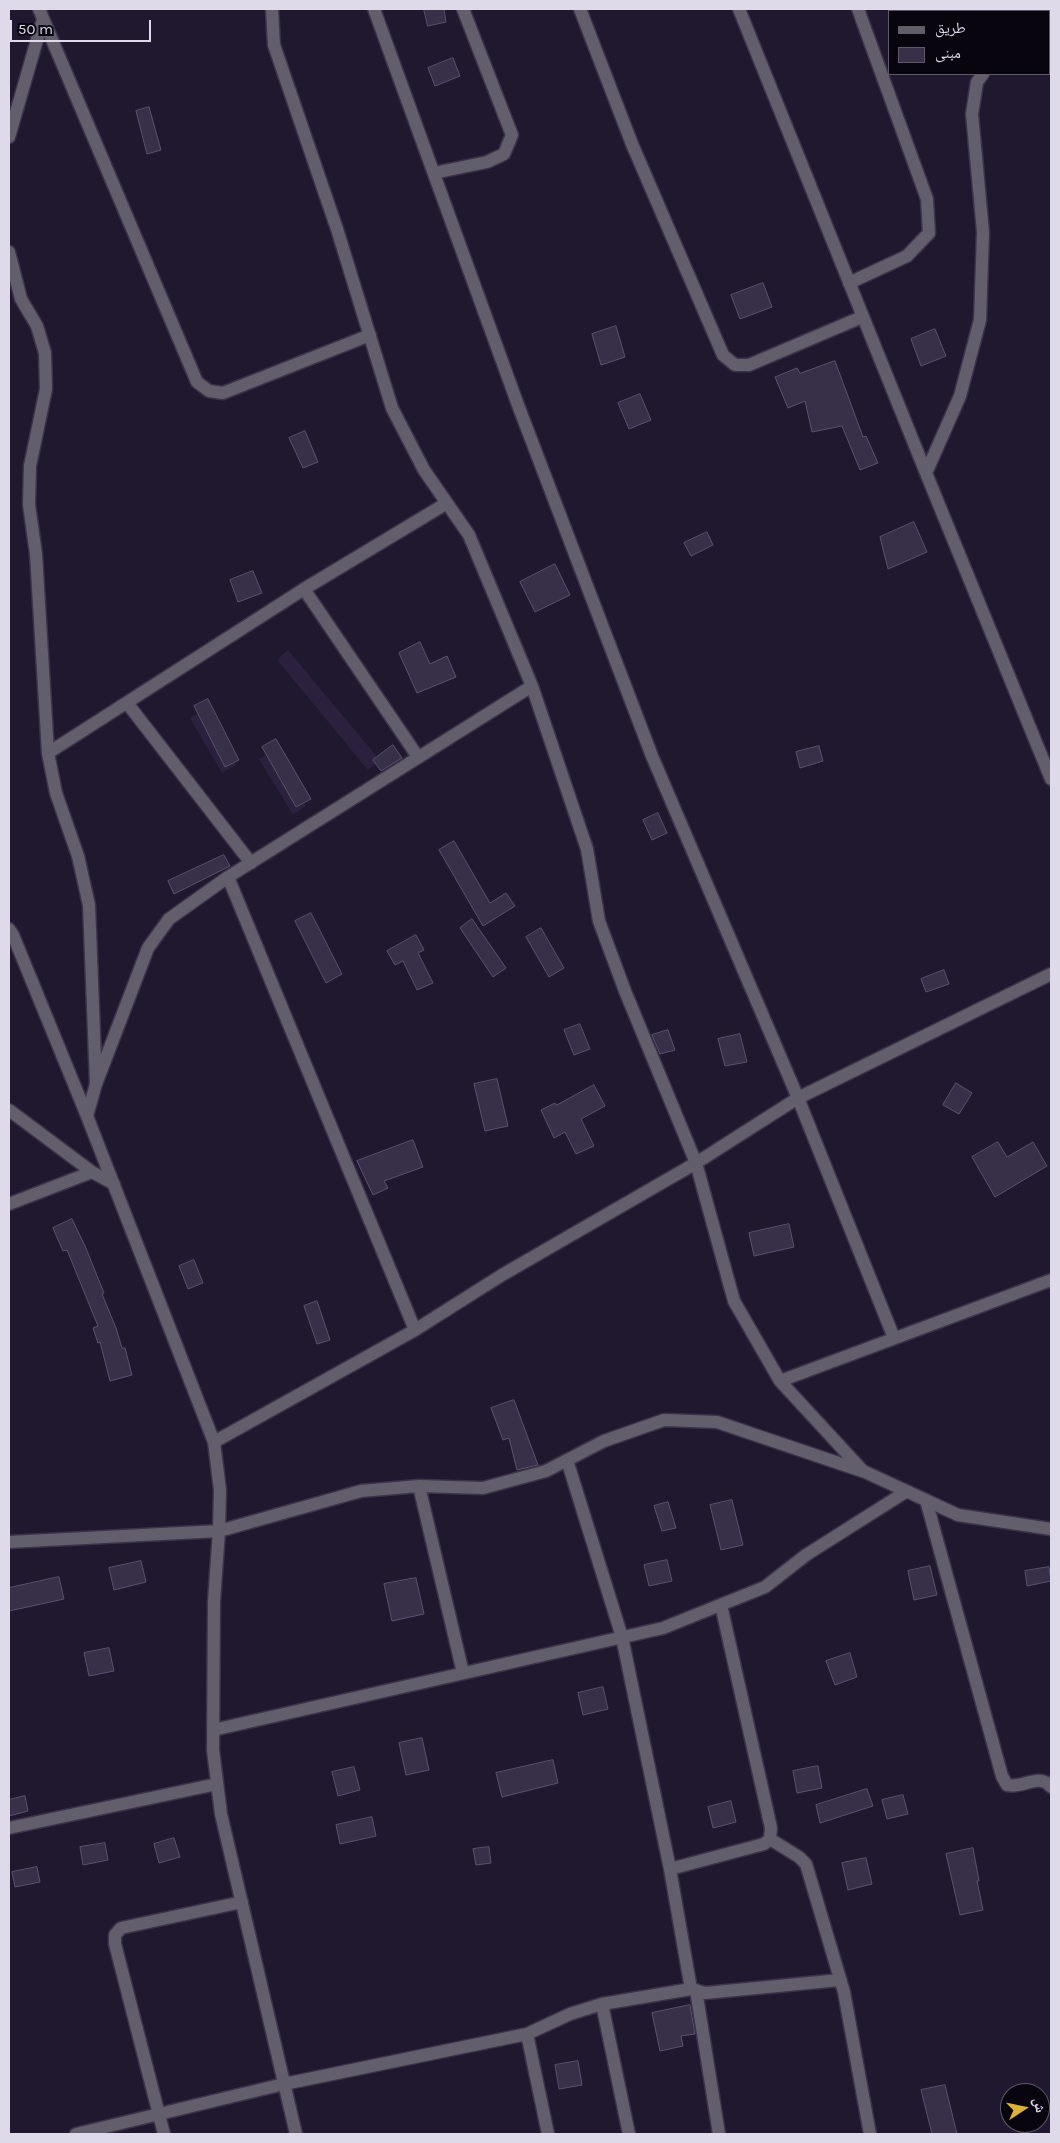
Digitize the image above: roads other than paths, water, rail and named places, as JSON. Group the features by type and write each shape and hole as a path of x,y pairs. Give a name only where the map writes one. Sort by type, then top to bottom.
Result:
{"street":[{"path":"272,9 274,45 370,335 392,408 424,470 469,535 532,686 587,849 599,921 625,991 696,1163 734,1301 780,1381 862,1471"},
{"path":"374,9 518,405 652,756 798,1098 894,1338"},
{"path":"434,173 487,162 504,154 512,135 463,9"},
{"path":"580,9 632,144 723,356 734,365 749,365 862,317"},
{"path":"738,9 1051,779"},
{"path":"849,283 908,256 929,233 927,199 858,9"},
{"path":"41,14 197,382 209,391 223,393 370,335"},
{"path":"9,137 41,14"},
{"path":"926,474 960,396 980,320 983,232 972,114 978,77"},
{"path":"9,252 21,299 36,326 45,353 46,389 30,466 29,505 36,554 48,753 56,793 78,856 89,904 96,1084"},
{"path":"48,753 304,588 447,503"},
{"path":"304,588 418,758"},
{"path":"87,1116 96,1084 148,948 169,919 228,877 532,686"},
{"path":"127,702 251,863"},
{"path":"228,877 416,1330"},
{"path":"9,929 87,1116 214,1442 220,1490 214,1601 213,1750 217,1784 221,1814 296,2134"},
{"path":"214,1442 416,1330 502,1275 696,1163 798,1098 1051,974"},
{"path":"9,1110 92,1172 114,1184"},
{"path":"9,1204 92,1172"},
{"path":"780,1381 1051,1280"},
{"path":"9,1542 219,1532 361,1491 420,1486 483,1488 546,1470 604,1441 664,1420 717,1422 862,1471 958,1514 1051,1529"},
{"path":"567,1460 622,1638 694,1990 718,2134"},
{"path":"420,1486 463,1673"},
{"path":"213,1730 663,1628 765,1588 806,1555 907,1492"},
{"path":"926,1500 1002,1776 1007,1786 1014,1787 1037,1780 1044,1780 1051,1787"},
{"path":"670,1869 764,1844 770,1839 771,1828 722,1605"},
{"path":"9,1828 217,1784"},
{"path":"770,1839 799,1857 806,1864 840,1980 870,2134"},
{"path":"164,2134 115,1944 115,1935 120,1928 242,1902"},
{"path":"76,2134 284,2084 527,2034 570,2014 602,2004 694,1990 706,1993 840,1980"},
{"path":"602,2004 629,2134"},
{"path":"527,2034 548,2134"}]}
